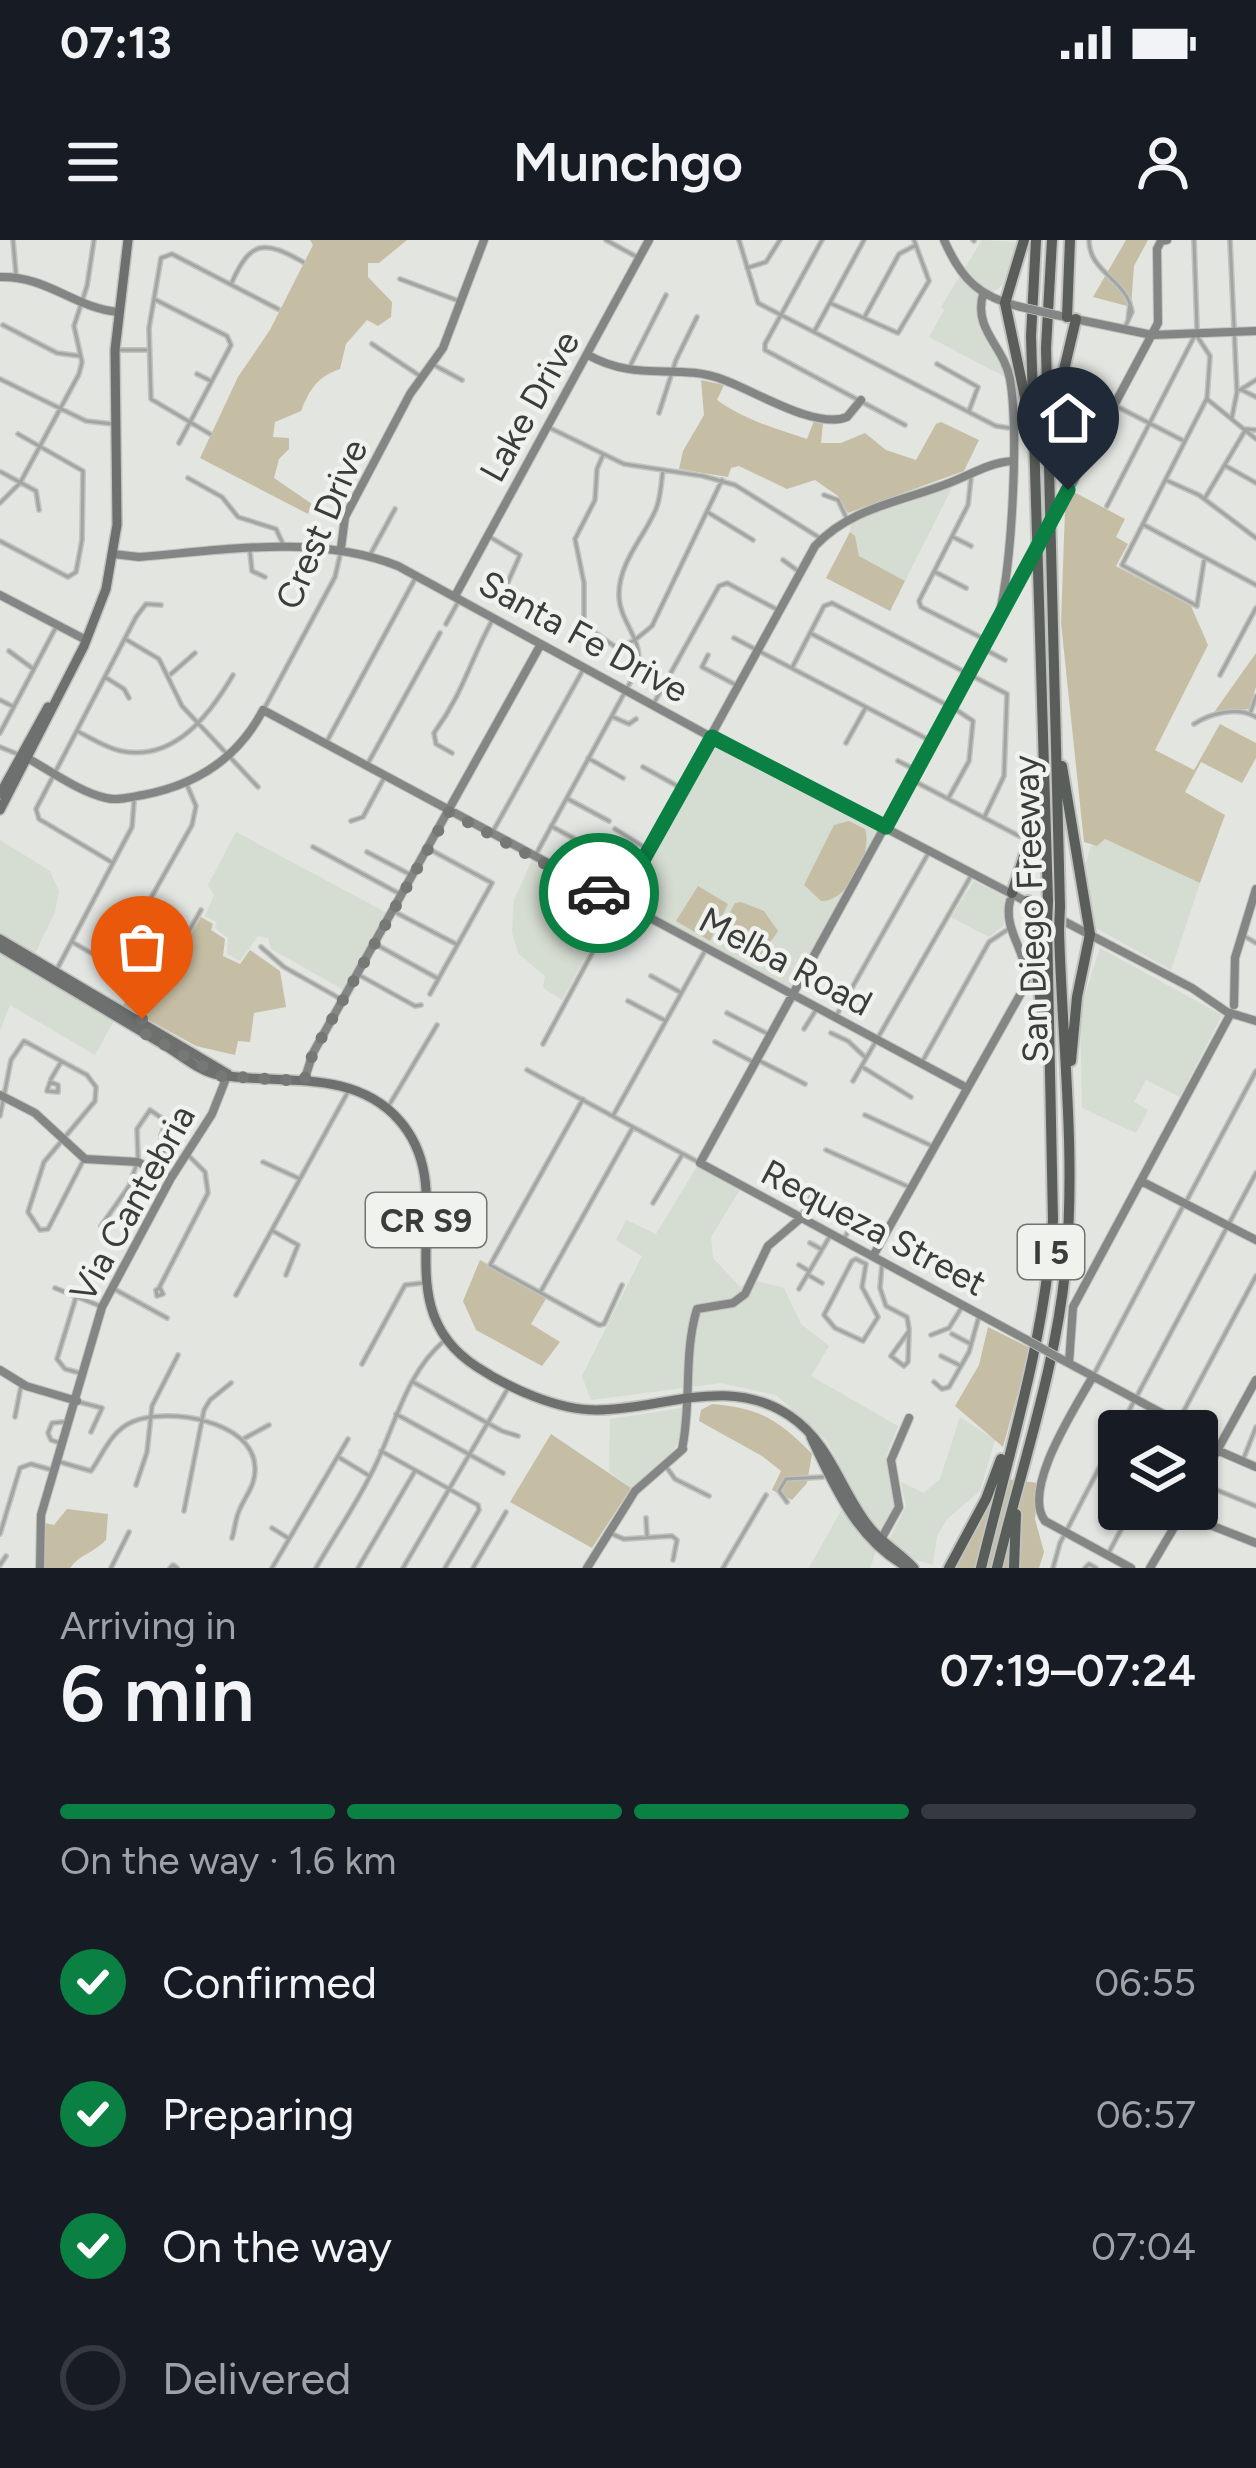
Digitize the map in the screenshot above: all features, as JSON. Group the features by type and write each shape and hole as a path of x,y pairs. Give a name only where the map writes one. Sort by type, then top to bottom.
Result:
{"highway":[{"path":"1024,240 1005,303 1033,447"},
{"path":"1044,240 1040,340 1053,766 1049,773"},
{"name":"San Diego Freeway","path":"1044,240 1030,320 1042,750 1049,773"},
{"name":"San Diego Freeway","path":"989,1568 1050,1268 1054,1220 1049,773 1053,692 1044,240"},
{"path":"1050,481 1072,311 1070,240"},
{"path":"1053,692 1070,830 1090,934 1066,1088"},
{"path":"1011,897 1031,832 1042,750"},
{"path":"989,1568 1053,1279 1059,1216 1055,1059 1050,1060 1028,901"},
{"name":"San Diego Freeway","path":"989,1568 1039,1399 1066,1262 1065,1048 1053,927"},
{"path":"989,1568 1049,1340 1059,1282 1064,1230 1061,1059 1065,1048"},
{"path":"1014,1568 1016,1514 1039,1399"},
{"path":"949,1568 1013,1435"}],"main road":[{"path":"0,811 101,606 113,554 117,525 115,350 128,240"},
{"path":"0,794 26,756 39,719 56,698"},
{"name":"CR S9","path":"1,945 29,956 54,975"},
{"name":"CR S9","path":"1,945 213,1073 350,1088 387,1108 408,1131 424,1166 425,1282 430,1308 447,1339"},
{"path":"447,1339 481,1370 556,1403 588,1410 726,1394 774,1406 824,1446 879,1543"},
{"path":"809,1432 856,1523 912,1568"}],"street":[{"path":"13,240 16,277"},
{"path":"0,503 20,483 79,374 81,356 74,336 94,240"},
{"name":"Crest Drive","path":"0,747 106,798 133,797 186,783 244,741 335,577 345,517 422,377 434,365 484,240"},
{"path":"605,240 639,258"},
{"name":"Lake Drive","path":"457,597 649,240"},
{"path":"739,240 758,303 996,426 1011,428"},
{"path":"746,269 766,262 780,240"},
{"path":"822,240 765,344 767,352 905,425"},
{"path":"813,333 864,240"},
{"path":"944,240 963,278 1005,303 1126,325 1152,335 1256,331"},
{"path":"1089,240 1095,263 1119,283 1131,302 1126,325"},
{"path":"1194,240 1197,333 1210,356 1207,398 1122,566 1197,607 1205,558"},
{"path":"1230,240 1236,397 1232,417"},
{"path":"700,1163 971,675 1152,335 1160,317 1162,242"},
{"path":"830,303 863,320 895,333 903,327 929,278 915,243 899,254 863,320"},
{"path":"231,284 246,255 258,248 277,248 303,262"},
{"path":"210,434 152,400 147,350 161,258 172,254 278,309"},
{"path":"0,278 45,283 80,304 118,313"},
{"path":"400,279 461,302"},
{"path":"983,294 981,323 1009,376 1012,461 1006,574 998,618"},
{"path":"629,371 666,295"},
{"path":"154,299 227,336 231,347 179,443"},
{"path":"659,413 697,316"},
{"path":"3,325 57,353 81,356"},
{"path":"1107,506 1197,333"},
{"path":"372,344 422,377"},
{"path":"115,350 147,350"},
{"path":"588,355 629,371 718,377 832,421 847,417 861,400"},
{"path":"937,364 978,387 968,412"},
{"path":"434,365 462,380"},
{"path":"197,374 212,382"},
{"path":"0,379 90,423 115,424"},
{"path":"1236,397 1256,380"},
{"path":"1240,389 1256,397"},
{"path":"1207,398 1256,440"},
{"path":"1114,404 1184,441"},
{"path":"549,427 633,466 722,480 822,539"},
{"path":"1246,429 1256,430"},
{"path":"1204,500 1246,429"},
{"path":"0,541 65,576 73,577 76,572 83,472 18,434"},
{"path":"603,455 595,500 575,538 584,583 584,625 613,647 635,640 652,626 722,480"},
{"path":"543,1044 822,539 847,519 995,462 1012,461"},
{"path":"1225,466 1256,483"},
{"path":"534,858 640,660 620,607 620,581 657,508 663,470"},
{"path":"1,472 36,491 39,510"},
{"path":"970,474 971,498 920,605 1005,660"},
{"path":"188,478 222,497 238,517 276,529 284,548"},
{"path":"1164,481 1186,488 1256,538"},
{"path":"824,495 838,500 847,519"},
{"path":"370,555 395,509"},
{"path":"708,513 753,540"},
{"path":"1143,524 1256,585"},
{"path":"488,536 520,554 504,591"},
{"path":"952,536 971,546"},
{"name":"Santa Fe Drive","path":"113,554 139,557 341,548 370,555 457,597 1011,897 1028,901 1255,1021"},
{"path":"250,550 252,572 265,577"},
{"path":"783,560 800,572"},
{"path":"1006,574 1027,568"},
{"path":"933,571 966,588"},
{"path":"326,744 417,576"},
{"path":"653,705 722,584 779,611"},
{"path":"0,595 86,640"},
{"path":"446,624 457,597"},
{"path":"792,668 824,606 834,603 1005,692 1009,699 1004,776 984,818"},
{"path":"113,863 36,815 53,772 125,639 146,604 161,605"},
{"path":"1220,675 1256,608"},
{"path":"452,753 436,744 433,736 463,690 493,617"},
{"path":"0,734 57,626"},
{"path":"366,766 440,633"},
{"path":"810,634 969,715 973,721 969,761 948,799"},
{"path":"734,638 932,742"},
{"path":"125,639 159,659 170,674 176,698 258,787"},
{"path":"304,1081 313,1053 541,644"},
{"path":"478,646 488,652"},
{"path":"9,651 34,669"},
{"path":"170,674 195,653"},
{"path":"708,655 702,667 739,687"},
{"path":"491,834 584,667"},
{"path":"76,730 113,749 130,752 174,741 198,725 233,675"},
{"path":"105,677 124,688 130,698"},
{"path":"1250,712 1256,696"},
{"path":"0,700 14,707"},
{"path":"846,743 866,707"},
{"name":"Melba Road","path":"263,710 967,1088"},
{"path":"1193,724 1207,715 1250,712 1256,717"},
{"path":"612,716 629,724 636,719"},
{"path":"588,758 623,778"},
{"path":"898,761 948,799 1019,836"},
{"path":"643,767 682,789"},
{"path":"351,821 363,817 385,776"},
{"path":"72,942 106,962 116,960 192,826 196,806 186,783"},
{"path":"54,975 132,827 133,797"},
{"path":"566,798 609,821"},
{"path":"551,826 586,845"},
{"path":"615,829 649,850"},
{"path":"313,847 402,895"},
{"path":"428,848 492,883 430,994"},
{"path":"835,1018 930,850"},
{"path":"367,852 412,876"},
{"path":"854,1081 973,873"},
{"path":"1064,1360 1073,1307 1225,1024 1235,958 1256,889"},
{"path":"870,1260 852,1262 824,1310 826,1321 859,1341 866,1339 878,1317 862,1287 870,1260 1027,980 1007,915 1011,897"},
{"path":"139,1026 147,1009 148,971 178,950 201,910"},
{"path":"394,911 457,945"},
{"path":"921,1064 989,942 1010,928"},
{"path":"1242,936 1256,943"},
{"path":"376,944 439,978"},
{"path":"261,946 284,967 343,1001"},
{"path":"614,1116 706,949"},
{"path":"358,974 415,1006 422,1005"},
{"path":"651,976 682,993"},
{"path":"628,1001 666,1021"},
{"path":"804,1029 817,1008"},
{"path":"727,1013 770,1034"},
{"path":"387,1108 437,1024"},
{"path":"831,1033 868,1058"},
{"path":"0,1116 11,1060 20,1043 28,1040 87,1075 96,1087 97,1097 44,1162 28,1212 39,1229 48,1229 85,1159"},
{"path":"716,1042 805,1084"},
{"path":"50,1082 63,1061"},
{"path":"862,1067 910,1097"},
{"name":"Requeza Street","path":"527,1070 1151,1410"},
{"path":"1130,1568 1041,1518 1043,1474 1256,1071"},
{"name":"Via Cantebria","path":"40,1568 38,1533 102,1307 171,1178 212,1114 228,1074"},
{"path":"236,1295 350,1088"},
{"path":"2,1095 35,1113 85,1159 138,1162 171,1178"},
{"path":"583,1099 490,1265 599,1325 604,1324 622,1285"},
{"path":"101,1226 129,1186 138,1162 137,1129 147,1111 166,1121 162,1150"},
{"path":"865,1115 934,1146"},
{"path":"540,1293 633,1126"},
{"path":"826,1150 910,1188"},
{"path":"159,1288 208,1193 205,1172 187,1153"},
{"path":"653,1203 683,1154"},
{"path":"263,1162 300,1179"},
{"path":"1053,1568 1065,1533 1256,1173"},
{"path":"1141,1181 1256,1240"},
{"path":"587,1568 635,1491 682,1449 689,1397 687,1364 697,1309 733,1304 746,1294 768,1246 801,1218 814,1192"},
{"path":"843,1241 858,1213"},
{"path":"271,1230 298,1245 286,1275"},
{"path":"799,1289 831,1234"},
{"path":"810,1244 823,1250"},
{"path":"883,1262 880,1283 888,1308 908,1317 909,1331 908,1362 904,1366 891,1356 909,1331"},
{"path":"799,1264 822,1283"},
{"path":"1184,1410 1256,1276"},
{"path":"362,1364 405,1285 425,1282"},
{"path":"112,1287 167,1318"},
{"path":"55,1288 102,1307"},
{"path":"76,1297 57,1359 65,1369 84,1373"},
{"path":"931,1335 949,1328 963,1305"},
{"path":"934,1382 946,1389 961,1366 980,1314"},
{"path":"952,1334 970,1344"},
{"path":"316,1568 370,1475 424,1361 447,1339"},
{"path":"136,1485 163,1379 178,1354"},
{"path":"941,1356 961,1366"},
{"path":"0,1370 22,1384 102,1408 91,1432"},
{"path":"412,1382 518,1436"},
{"path":"15,1417 22,1384"},
{"path":"184,1511 201,1422 210,1400 231,1384"},
{"path":"403,1568 511,1384"},
{"path":"1219,1451 1255,1386"},
{"path":"396,1414 503,1473"},
{"path":"0,1534 20,1468 31,1464 91,1471 122,1427 151,1418 226,1427 244,1439 256,1472 232,1538"},
{"path":"879,1543 899,1507 891,1460 910,1418"},
{"path":"63,1444 51,1440 50,1427 54,1422 70,1424"},
{"path":"244,1439 269,1425"},
{"path":"1242,1461 1256,1427"},
{"path":"272,1568 348,1439"},
{"path":"381,1451 478,1505 445,1568"},
{"name":"Requeza Street","path":"1219,1451 1256,1467"},
{"path":"338,1457 370,1475"},
{"path":"666,1467 675,1479 709,1496"},
{"path":"358,1568 416,1470"},
{"path":"787,1502 779,1491 786,1479 815,1480 830,1474"},
{"path":"1218,1492 1256,1506"},
{"path":"723,1568 766,1495"},
{"path":"473,1568 506,1512"},
{"path":"646,1518 647,1537"},
{"path":"1218,1527 1256,1543"},
{"path":"272,1528 290,1538"},
{"path":"1108,1555 1121,1530"},
{"path":"1150,1568 1172,1530"},
{"path":"111,1568 129,1532"},
{"path":"609,1533 624,1539 675,1539 673,1560"},
{"path":"0,1564 6,1556"},
{"path":"1084,1568 1089,1564 1096,1568"}],"shaded area":[{"path":"310,240 407,240 379,263 368,263 368,277 392,302 391,317 378,326 367,320 346,344 340,369 315,385 301,411 275,422 273,437 289,438 289,449 279,459 274,478 312,504 308,514 200,458 238,377 270,330 313,245"},
{"path":"982,240 1016,242 1003,284 979,305 984,333 1000,354 1007,378 929,337 944,310 941,307"},
{"path":"1126,240 1148,240 1134,266 1131,307 1093,297"},
{"path":"701,380 724,385 717,400 772,427 807,439 814,421 823,423 821,443 841,443 865,433 886,450 916,460 941,422 979,440 964,471 848,513 838,496 815,480 787,489 739,466 731,468 728,477 679,469 683,451 704,415"},
{"path":"952,488 905,581 859,556 851,520"},
{"path":"1074,492 1125,519 1116,537 1128,544 1116,566 1191,606 1208,645 1155,750 1194,770 1220,724 1256,743 1256,758 1242,783 1201,762 1185,792 1225,815 1200,883 1105,839 1097,846 1084,842 1061,623 1065,510"},
{"path":"850,532 859,556 905,581 890,611 826,578"},
{"path":"1256,653 1256,687 1249,709 1215,711"},
{"path":"715,743 880,832 789,990 625,899"},
{"path":"849,821 865,829 862,863 840,894 821,901 804,885 834,825"},
{"path":"236,832 387,913 344,990 271,949 268,938 258,936 240,961 227,954 228,938 215,928 217,922 205,916 214,895 208,885"},
{"path":"1105,839 1200,883 1171,970 1096,928 1086,863 1091,846"},
{"path":"0,840 50,871 59,891 55,912 33,957 0,938"},
{"path":"532,860 614,904 562,1000 543,988 545,976 518,953 512,932 514,900"},
{"path":"974,881 1007,897 1004,925 989,937 951,917"},
{"path":"698,886 728,904 710,941 676,921"},
{"path":"735,903 764,911 778,931 758,960 714,940"},
{"path":"201,917 225,939 223,956 240,964 250,950 280,971 286,1007 254,1013 250,1042 238,1041 235,1055 196,1046 123,1006 162,926 188,939"},
{"path":"1100,948 1222,1015 1180,1097 1146,1080 1134,1102 1148,1110 1136,1133 1082,1108 1080,1011"},
{"path":"0,949 116,1017 95,1055 10,1005 0,1031"},
{"path":"698,1165 741,1188 711,1237 713,1258 740,1287 754,1280 784,1288 801,1324 829,1346 811,1376 898,1426 886,1456 897,1501 883,1531 867,1517 827,1441 776,1395 721,1383 591,1400 582,1376 642,1256 616,1240 626,1220 656,1234"},
{"path":"480,1260 547,1297 531,1324 560,1342 542,1366 476,1330 463,1301"},
{"path":"988,1327 1030,1348 1003,1447 955,1406 979,1365"},
{"path":"712,1404 768,1418 812,1454 807,1483 792,1500 772,1490 781,1471 699,1421 701,1410"},
{"path":"686,1411 684,1434 666,1461 631,1488 609,1471 610,1419"},
{"path":"960,1417 995,1440 980,1491 947,1519 937,1536 933,1565 916,1560 889,1540 906,1506 901,1482 924,1493 940,1479"},
{"path":"551,1434 631,1488 592,1548 510,1502"},
{"path":"987,1477 1039,1483 1035,1519 1044,1552 1039,1568 944,1568 975,1511"},
{"path":"843,1507 876,1551 870,1568 809,1568"},
{"path":"67,1509 108,1514 106,1540 70,1568 45,1568 44,1523 54,1525"}],"way so far":[{"path":"142,1019 137,1029 220,1076 304,1081 313,1053 449,812 599,893"}],"route":[{"path":"599,893 619,903 712,737 886,827 1068,490"}]}
